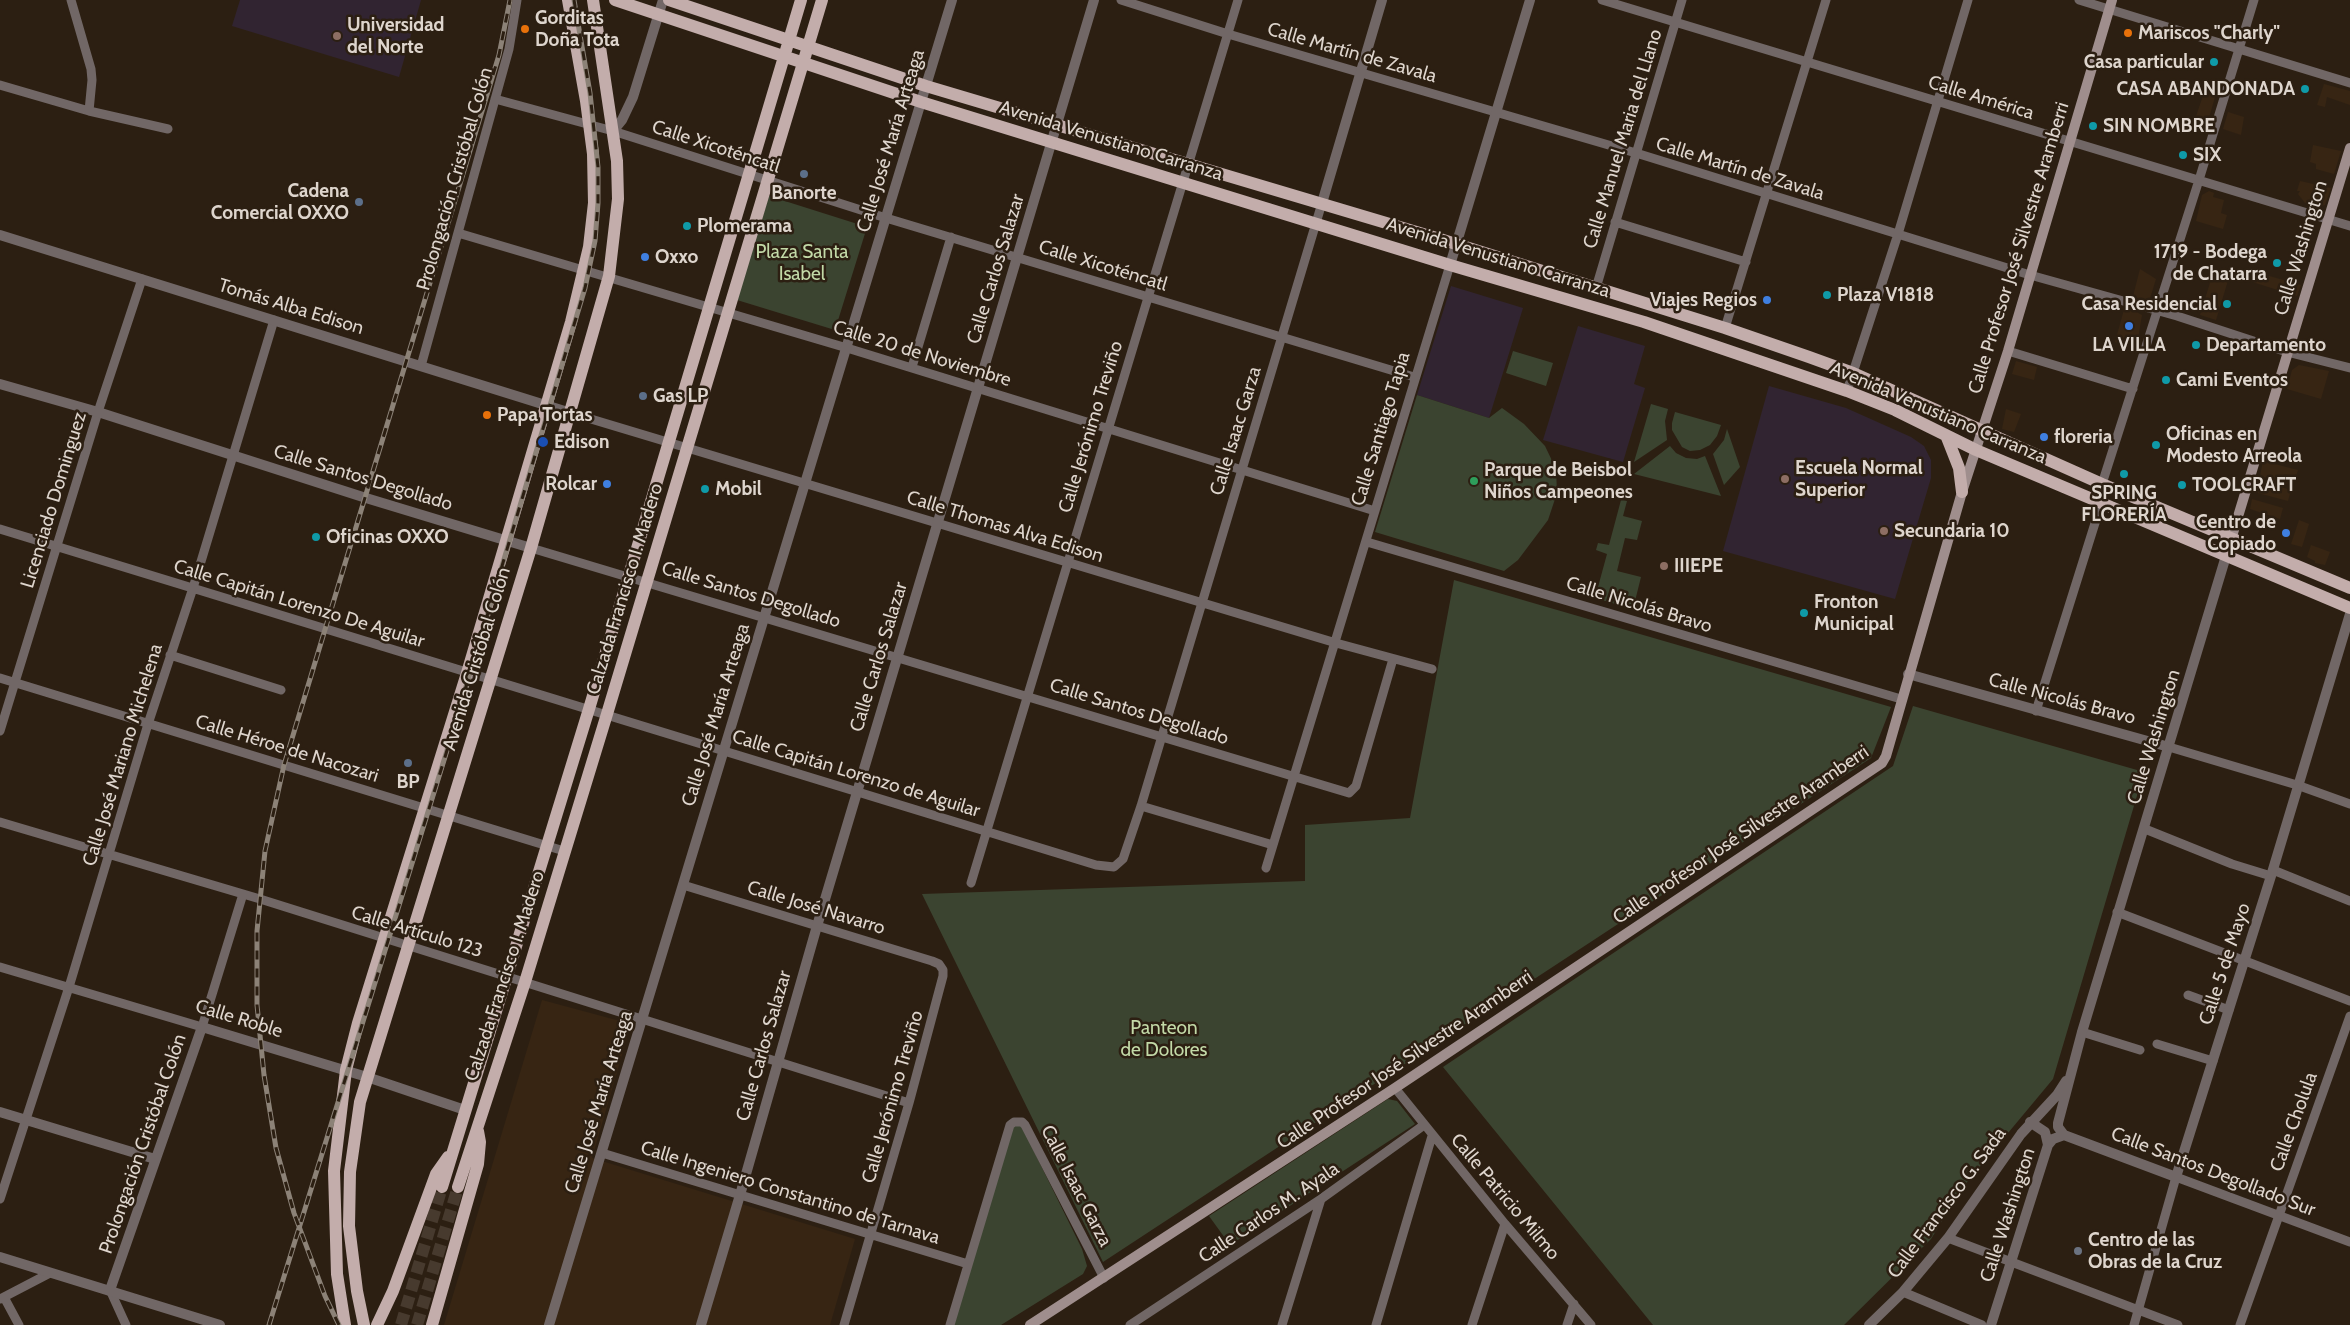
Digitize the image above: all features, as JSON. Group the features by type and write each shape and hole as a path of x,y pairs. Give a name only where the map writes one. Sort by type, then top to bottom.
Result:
{"main road":[{"name":"Avenida Cristóbal Colón","path":"345,1325 341,1308 334,1225 334,1171 346,1070 507,541 585,270 594,203 593,154 568,0"},
{"name":"Avenida Cristóbal Colón","path":"364,1325 356,1291 349,1226 350,1172 360,1102 366,1077 531,548 571,414 609,276 618,199 614,130 593,0"},
{"name":"Avenida Venustiano Carranza","path":"615,0 659,13 921,102 1450,265 1644,322 1847,391 1895,410 1976,450 2101,504 2350,608"},
{"name":"Avenida Venustiano Carranza","path":"669,0 926,86 1322,203 1725,328 1853,373 2102,484 2350,588"},
{"name":"Calzada Francisco I. Madero","path":"442,1187 589,709 802,0"},
{"name":"Calzada Francisco I. Madero","path":"458,1187 525,982 822,0"},
{"name":"Calle Profesor José Silvestre Aramberri","path":"1030,1325 1395,1088 1875,769 1886,756 1908,674 1962,492 2008,351 2111,5"},
{"name":"Calle Washington","path":"2226,556 2350,148"},
{"path":"1946,436 1959,468 1962,492"},
{"path":"432,1325 461,1230 478,1164 480,1142 477,1126"},
{"path":"377,1325 394,1291 436,1174 453,1151"},
{"path":"334,1225 349,1226"},
{"path":"335,1325 341,1308"}],"street":[{"path":"71,0 91,69 92,80 89,111"},
{"name":"Prolongación Cristóbal Colón","path":"421,366 509,49 517,0"},
{"path":"614,130 622,120 633,97 663,0"},
{"name":"Calle José María Arteaga","path":"549,1325 848,348 952,0"},
{"name":"Calle Carlos Salazar","path":"700,1325 740,1195 896,657 1019,257 1094,0"},
{"name":"Calle Martín de Zavala","path":"1121,0 1228,34 1636,154 2030,275 2158,311 2287,352 2350,368"},
{"name":"Calle Jerónimo Treviño","path":"971,882 1238,0"},
{"name":"Calle Isaac Garza","path":"1114,867 1123,859 1141,806 1362,74 1382,0"},
{"name":"Calle Santiago Tapia","path":"1266,868 1367,542 1414,377 1530,0"},
{"name":"Calle América","path":"1602,0 2350,226"},
{"name":"Calle Manuel Maria del Llano","path":"1596,288 1682,0"},
{"path":"1725,328 1826,0"},
{"path":"1847,391 1898,234 1968,0"},
{"path":"2079,0 2111,5 2350,83"},
{"path":"2102,484 2158,311 2254,0"},
{"path":"0,85 89,111 168,129"},
{"name":"Calle Xicoténcatl","path":"495,99 614,130 886,218 1414,377"},
{"path":"1615,222 1746,262"},
{"name":"Calle 20 de Noviembre","path":"458,232 710,306 1375,511"},
{"name":"Tomás Alba Edison","path":"0,235 571,414"},
{"path":"912,368 951,237"},
{"name":"Licenciado Dominguez","path":"0,731 98,412 142,279"},
{"name":"Calle José Mariano Michelena","path":"0,1199 27,1121 69,987 148,724 193,588 274,320"},
{"path":"2008,351 2133,389"},
{"name":"Calle Santos Degollado","path":"0,384 98,412 507,541 1349,793 1356,786 1393,659"},
{"name":"Calle Thomas Alva Edison","path":"571,414 1336,643 1432,668"},
{"path":"2036,711 2101,504"},
{"name":"Calle Capitán Lorenzo De Aguilar","path":"0,529 466,673 589,709"},
{"name":"Calle Nicolás Bravo","path":"1367,542 1901,699"},
{"name":"Calle Washington","path":"1990,1325 2048,1145 2053,1140 2064,1135 2058,1127 2058,1123 2082,1032 2117,912 2145,829 2226,556"},
{"name":"Calle 5 de Mayo","path":"2134,1325 2176,1177 2245,962 2350,614"},
{"path":"170,655 281,690"},
{"name":"Calle Nicolás Bravo","path":"1908,674 2169,747 2297,785 2350,804"},
{"name":"Calle Héroe de Nacozari","path":"0,678 564,851"},
{"name":"Calle Capitán Lorenzo de Aguilar","path":"589,709 1096,865 1114,867"},
{"path":"1141,806 1273,845"},
{"name":"Calle Artículo 123","path":"0,822 243,894 909,1103"},
{"path":"2145,829 2232,864 2272,873 2350,901"},
{"name":"Calle José Navarro","path":"683,885 939,964"},
{"name":"Prolongación Cristóbal Colón","path":"110,1290 202,1027 243,894"},
{"path":"2117,912 2350,1001"},
{"name":"Calle Jerónimo Treviño","path":"844,1325 909,1103 943,976 943,970 939,964"},
{"name":"Calle Roble","path":"0,967 346,1070 466,1110"},
{"path":"2188,995 2229,1010"},
{"name":"Calle Cholula","path":"2240,1325 2350,1016"},
{"path":"2082,1032 2140,1050"},
{"path":"2157,1044 2213,1061"},
{"name":"Calle Francisco G. Sada","path":"1869,1325 1903,1292 1948,1238 2030,1122 2057,1095 2071,1073"},
{"name":"Calle Patricio Milmo","path":"1395,1088 1432,1136 1591,1325"},
{"path":"0,1112 155,1159"},
{"name":"Calle Isaac Garza","path":"968,1264 1010,1125 1018,1121 1025,1126 1104,1278"},
{"path":"2030,1122 2045,1132 2048,1145"},
{"name":"Calle Carlos M. Ayala","path":"1130,1325 1320,1199 1424,1124"},
{"name":"Calle Santos Degollado Sur","path":"2064,1135 2350,1242"},
{"path":"1376,1325 1432,1136"},
{"name":"Calle Ingeniero Constantino de Tarnava","path":"602,1152 968,1264"},
{"path":"1282,1325 1320,1199"},
{"path":"1472,1325 1505,1224"},
{"path":"1948,1238 2178,1325"},
{"path":"0,1257 220,1325"},
{"path":"950,1325 968,1264"},
{"path":"19,1325 2,1298 50,1273"},
{"path":"110,1290 126,1325"},
{"path":"1903,1292 1982,1325"},
{"path":"1567,1325 1574,1304"}],"shaded area":[{"name":"Universidad del Norte","path":"240,0 421,0 399,77 232,26"},
{"path":"2324,84 2350,91 2350,105 2327,97 2325,107 2317,105"},
{"path":"2206,87 2217,90 2207,125 2194,122"},
{"path":"2228,112 2244,117 2241,135 2223,129"},
{"path":"2313,145 2341,151 2334,174 2316,169 2316,164 2310,162"},
{"path":"2300,181 2331,188 2325,205 2319,207 2305,203 2298,194 2300,191 2297,191"},
{"path":"2209,191 2214,193 2213,197 2224,200 2221,213 2227,215 2223,229 2196,221 2202,195"},
{"path":"2140,269 2156,279 2148,305 2132,300"},
{"path":"2214,270 2230,274 2216,320 2200,315"},
{"path":"2248,270 2301,285 2297,296 2246,280"},
{"path":"1451,286 1523,308 1489,418 1417,395"},
{"name":"LA VILLA","path":"2125,306 2142,315 2136,351 2115,342"},
{"path":"1578,326 1645,346 1634,384 1645,388 1623,462 1543,440"},
{"path":"2016,361 2037,367 2034,380 2012,374"},
{"path":"2299,365 2329,371 2321,399 2287,389 2292,370"},
{"path":"1769,386 1846,408 1911,437 1924,446 1931,460 1931,478 1895,599 1723,551"},
{"path":"2006,409 2021,414 2014,432 2002,429"},
{"path":"2263,461 2298,470 2293,486 2260,476"},
{"path":"2259,480 2291,490 2288,501 2254,492"},
{"path":"2252,499 2283,508 2280,519 2250,509"},
{"path":"2299,520 2309,524 2302,547 2291,544"},
{"path":"2311,545 2330,552 2325,565 2315,563 2315,561 2307,557"},
{"path":"542,1000 631,1024 592,1158 855,1239 830,1325 444,1325"}],"green space":[{"name":"Plaza Santa Isabel","path":"769,196 867,227 835,330 737,300"},
{"path":"1513,351 1553,363 1546,386 1506,373"},
{"name":"Parque de Beisbol Niños Campeones","path":"1417,395 1489,418 1502,408 1524,424 1545,446 1556,469 1557,493 1548,520 1518,560 1504,571 1375,532"},
{"path":"1651,404 1668,409 1665,421 1667,440 1634,462"},
{"path":"1675,412 1721,425 1717,436 1710,445 1700,450 1690,451 1682,447 1672,430"},
{"path":"1727,429 1740,467 1724,485 1713,454 1724,440"},
{"path":"1670,446 1676,453 1686,458 1697,459 1705,456 1721,496 1634,474"},
{"path":"1621,500 1627,501 1623,516 1642,521 1637,540 1625,538 1617,571 1641,577 1633,609 1595,598 1607,554 1596,550 1598,543 1609,545"},
{"name":"Panteon de Dolores","path":"1454,580 1891,707 1871,758 1103,1262 922,894 1305,881 1305,825 1410,818"},
{"path":"1913,706 2144,772 2053,1079 1963,1187 1931,1239 1844,1325 1653,1325 1443,1067 1893,766"},
{"path":"1388,1099 1397,1101 1415,1124 1230,1245 1209,1216"},
{"path":"1010,1125 1021,1125 1082,1249 1087,1266 1083,1274 1001,1325 951,1325"}],"tunnel":[{"path":"401,1325 442,1187"},
{"path":"417,1325 458,1187"}],"railway":[{"path":"339,1325 325,1296 294,1213 276,1148 264,1075 257,1005 257,931 265,851 284,765 499,55 510,0"},
{"path":"269,1325 445,757 585,288 595,241 598,167 590,93 574,0"}],"place":[{"name":"Gorditas Doña Tota","path":"525,29"},
{"name":"Mariscos \"Charly\"","path":"2128,33"},
{"name":"Universidad del Norte","path":"337,36"},
{"name":"Casa particular","path":"2214,62"},
{"name":"CASA ABANDONADA","path":"2305,89"},
{"name":"SIN NOMBRE","path":"2093,126"},
{"name":"SIX","path":"2183,155"},
{"name":"Banorte","path":"804,174"},
{"name":"Cadena Comercial OXXO","path":"359,202"},
{"name":"Plomerama","path":"687,226"},
{"name":"Oxxo","path":"645,257"},
{"name":"1719 - Bodega de Chatarra","path":"2277,263"},
{"name":"Plaza V1818","path":"1827,295"},
{"name":"Viajes Regios","path":"1767,300"},
{"name":"Casa Residencial","path":"2227,304"},
{"name":"LA VILLA","path":"2129,326"},
{"name":"Departamento","path":"2196,345"},
{"name":"Cami Eventos","path":"2166,380"},
{"name":"Gas LP","path":"643,396"},
{"name":"Papa Tortas","path":"487,415"},
{"name":"floreria","path":"2044,437"},
{"name":"Edison","path":"543,442"},
{"name":"Oficinas en Modesto Arreola","path":"2156,445"},
{"name":"SPRING FLORERÍA","path":"2124,474"},
{"name":"Escuela Normal Superior","path":"1785,479"},
{"name":"Parque de Beisbol Niños Campeones","path":"1474,481"},
{"name":"Rolcar","path":"607,484"},
{"name":"TOOLCRAFT","path":"2182,485"},
{"name":"Mobil","path":"705,489"},
{"name":"Secundaria 10","path":"1884,531"},
{"name":"Centro de Copiado","path":"2286,533"},
{"name":"Oficinas OXXO","path":"316,537"},
{"name":"IIIEPE","path":"1664,566"},
{"name":"Fronton Municipal","path":"1804,613"},
{"name":"BP","path":"408,763"},
{"name":"Centro de las Obras de la Cruz","path":"2078,1251"}]}
